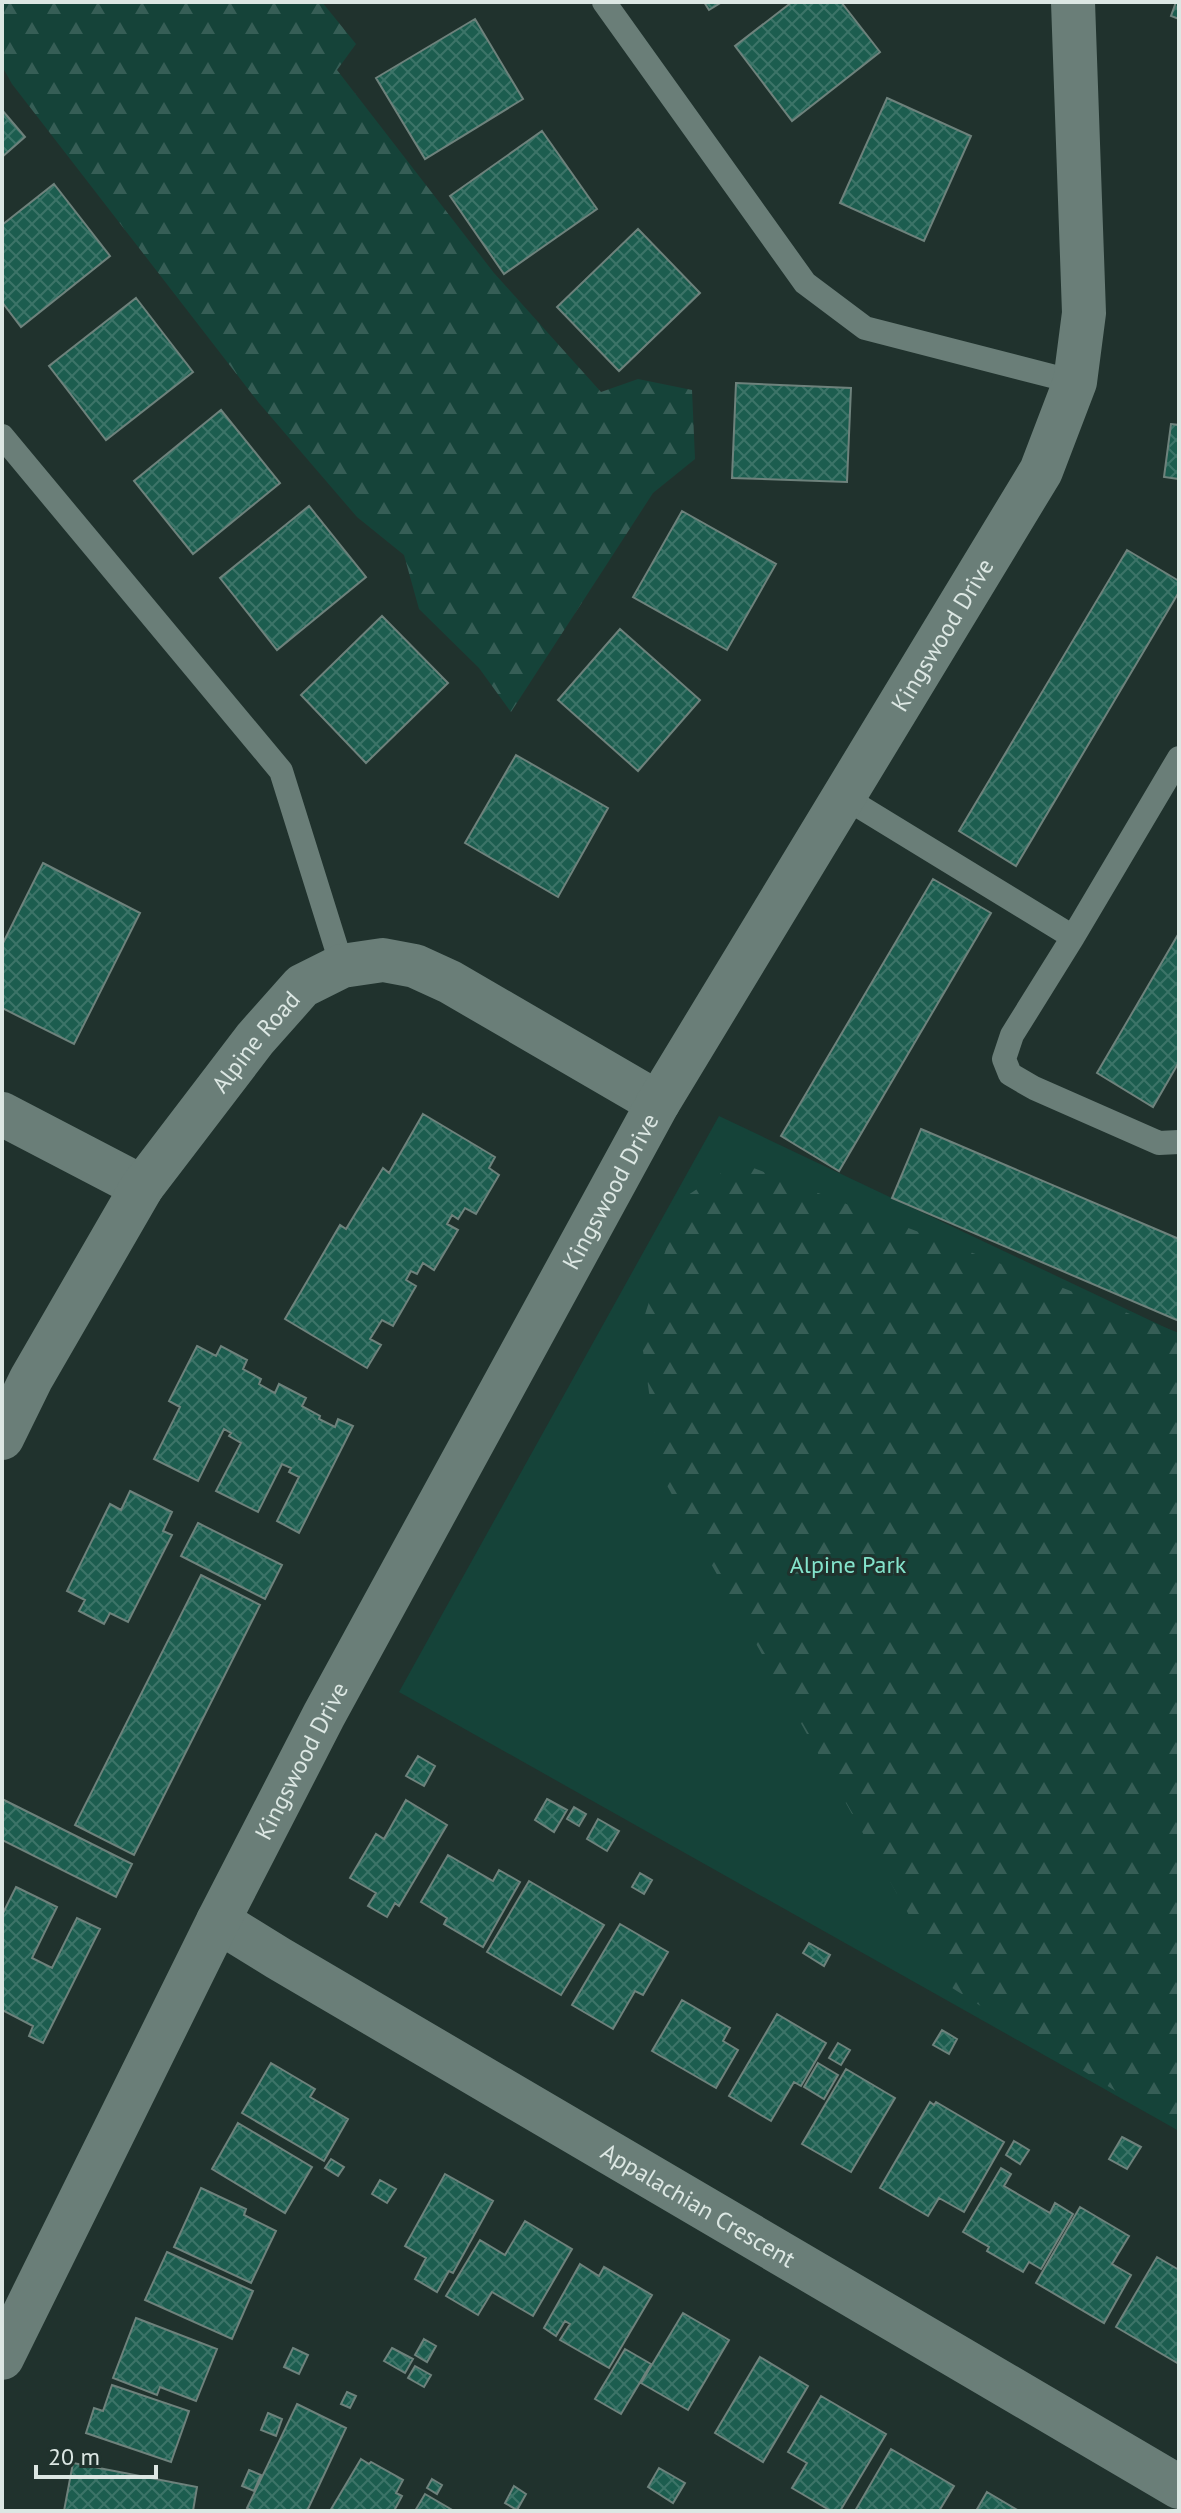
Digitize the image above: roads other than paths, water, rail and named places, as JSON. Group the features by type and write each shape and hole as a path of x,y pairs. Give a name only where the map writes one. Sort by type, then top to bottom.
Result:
{"street":[{"name":"Kingswood Drive","path":"2,2358 218,1921 324,1715 658,1103 1041,471 1075,382 1084,313 1073,2"},
{"name":"Alpine Road","path":"2,1438 31,1379 142,1187 255,1039 302,986 342,966 383,960 415,966 450,982 658,1103"},
{"path":"2,1114 142,1187"},
{"name":"Appalachian Crescent","path":"218,1921 1179,2487"}],"lane":[{"path":"604,2 805,283 865,328 1075,382"},
{"path":"2,436 281,771 342,966"},
{"path":"1179,758 1012,1035 1004,1059 1010,1074 1034,1088 1159,1143 1179,1142"},
{"path":"844,797 1073,937"}],"park label":[{"name":"Alpine Park","path":"848,1564"}]}
